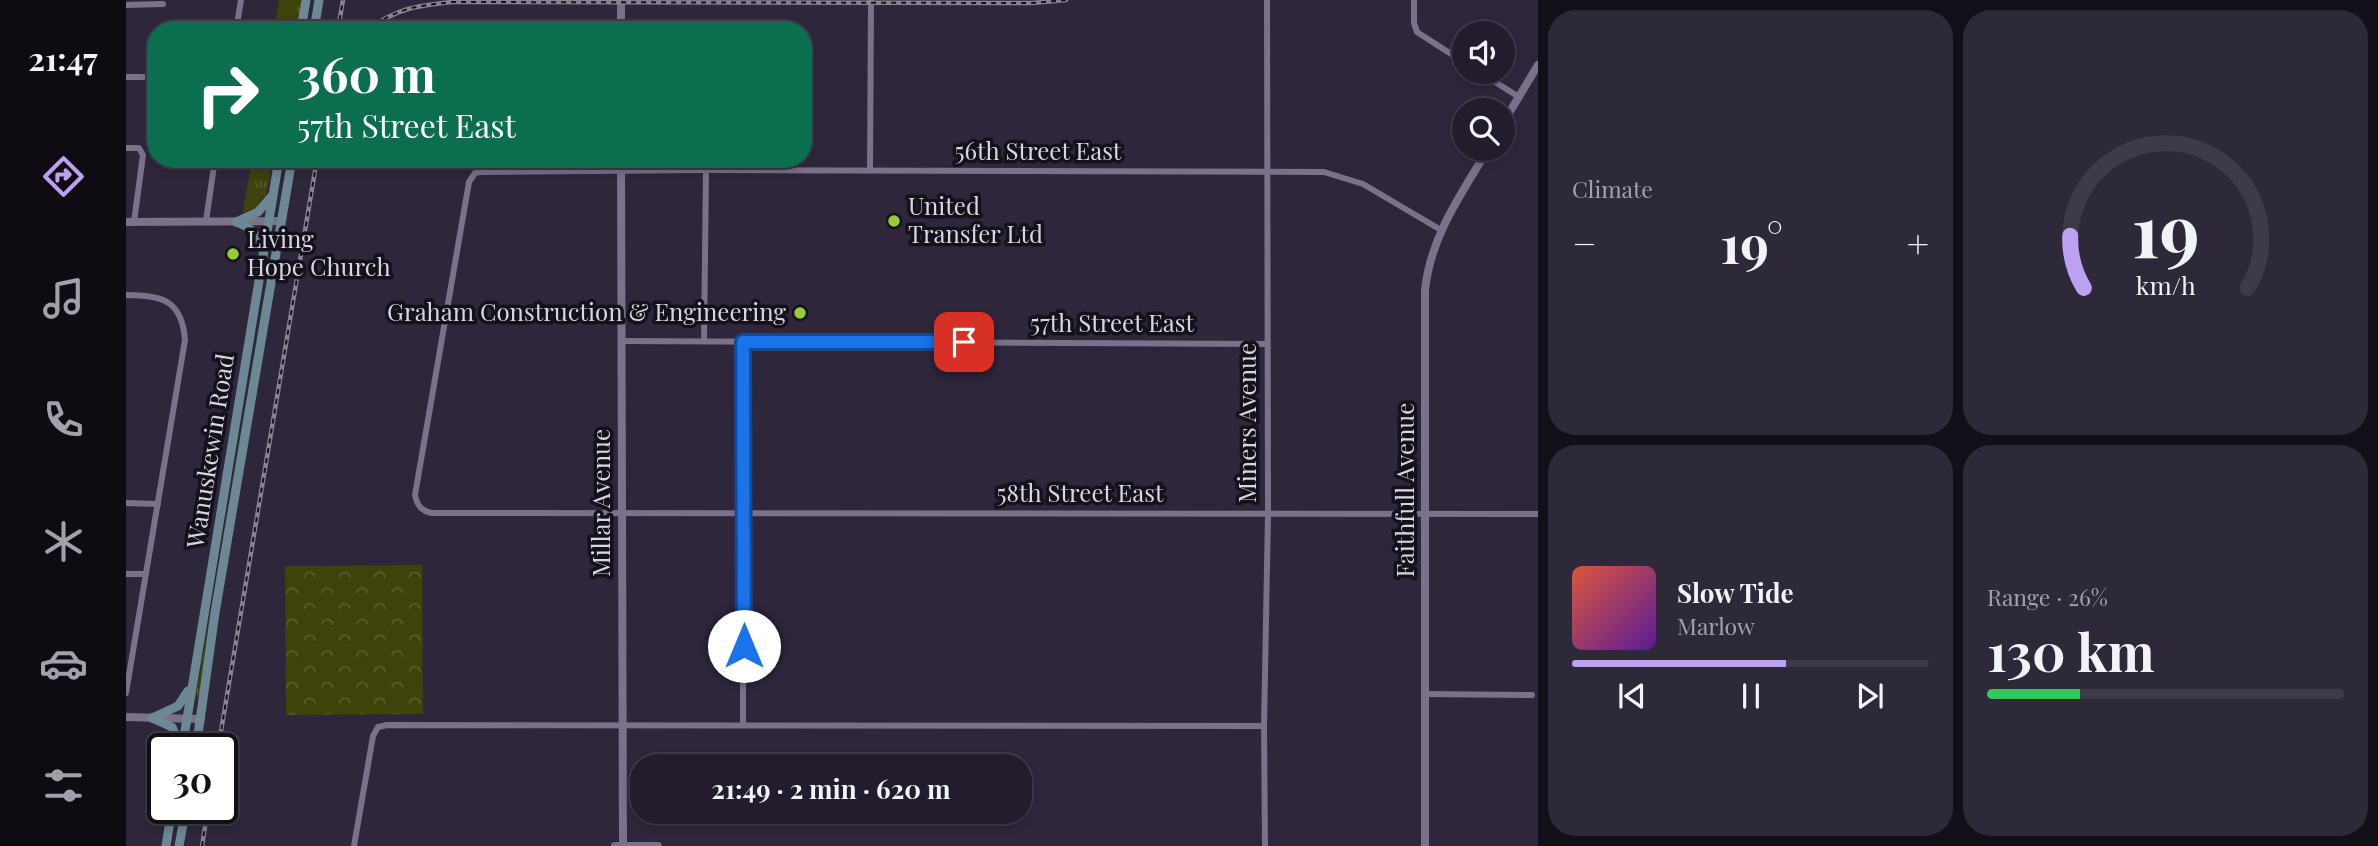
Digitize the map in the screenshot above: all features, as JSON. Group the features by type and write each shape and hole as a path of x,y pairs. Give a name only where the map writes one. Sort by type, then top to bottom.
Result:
{"main road":[{"path":"302,21 306,0"},
{"path":"315,21 318,0"},
{"name":"Wanuskewin Road","path":"184,733 278,168"},
{"name":"Wanuskewin Road","path":"199,733 215,613 290,168"},
{"path":"236,222 257,212 273,195"},
{"path":"236,222 257,234 263,251"},
{"path":"152,718 178,706 193,683"},
{"path":"152,718 172,727 174,733"},
{"path":"166,846 169,824"},
{"path":"179,846 183,824"}],"street":[{"path":"238,21 241,0"},
{"path":"621,0 621,21"},
{"path":"870,170 871,0"},
{"name":"Miners Avenue","path":"1265,846 1268,514 1267,0"},
{"path":"1414,0 1414,23 1418,32 1452,54"},
{"path":"126,5 163,4"},
{"path":"1515,104 1538,65"},
{"path":"126,77 147,77"},
{"path":"1498,84 1519,97"},
{"path":"126,148 139,148 144,155 130,222 281,221"},
{"name":"Faithfull Avenue","path":"1425,846 1425,290 1428,264 1441,230 1481,161"},
{"path":"206,221 214,168"},
{"path":"704,341 706,170"},
{"name":"56th Street East","path":"621,513 432,513 420,508 415,495 471,177 475,173 706,170 1317,172 1363,184 1441,230"},
{"name":"Millar Avenue","path":"621,171 623,846"},
{"path":"126,295 157,296 174,307 184,325 185,341 158,504 130,644 126,693"},
{"name":"57th Street East","path":"621,341 1267,344"},
{"path":"743,342 743,725"},
{"path":"126,503 158,504"},
{"name":"58th Street East","path":"621,513 1538,513"},
{"path":"126,574 145,574"},
{"path":"1425,694 1532,695"},
{"path":"126,717 201,719"},
{"path":"355,846 373,736 377,727 387,725 1264,726"},
{"path":"615,846 658,846"}],"green space":[{"path":"279,0 303,0 300,21 276,21"},
{"path":"250,168 271,168 266,196 257,207 243,213"},
{"path":"265,289 200,691 195,702"},
{"path":"422,565 423,714 286,715 285,566"}],"railway":[{"path":"340,21 343,0"},
{"path":"382,21 407,9 452,2 1032,3 1066,0"},
{"path":"221,733 315,168"},
{"path":"202,846 205,824"}],"place":[{"name":"United Transfer Ltd","path":"894,221"},
{"name":"Living Hope Church","path":"233,254"},
{"name":"Graham Construction & Engineering","path":"800,313"}],"route":[{"path":"744,646 743,342 964,342"}]}
